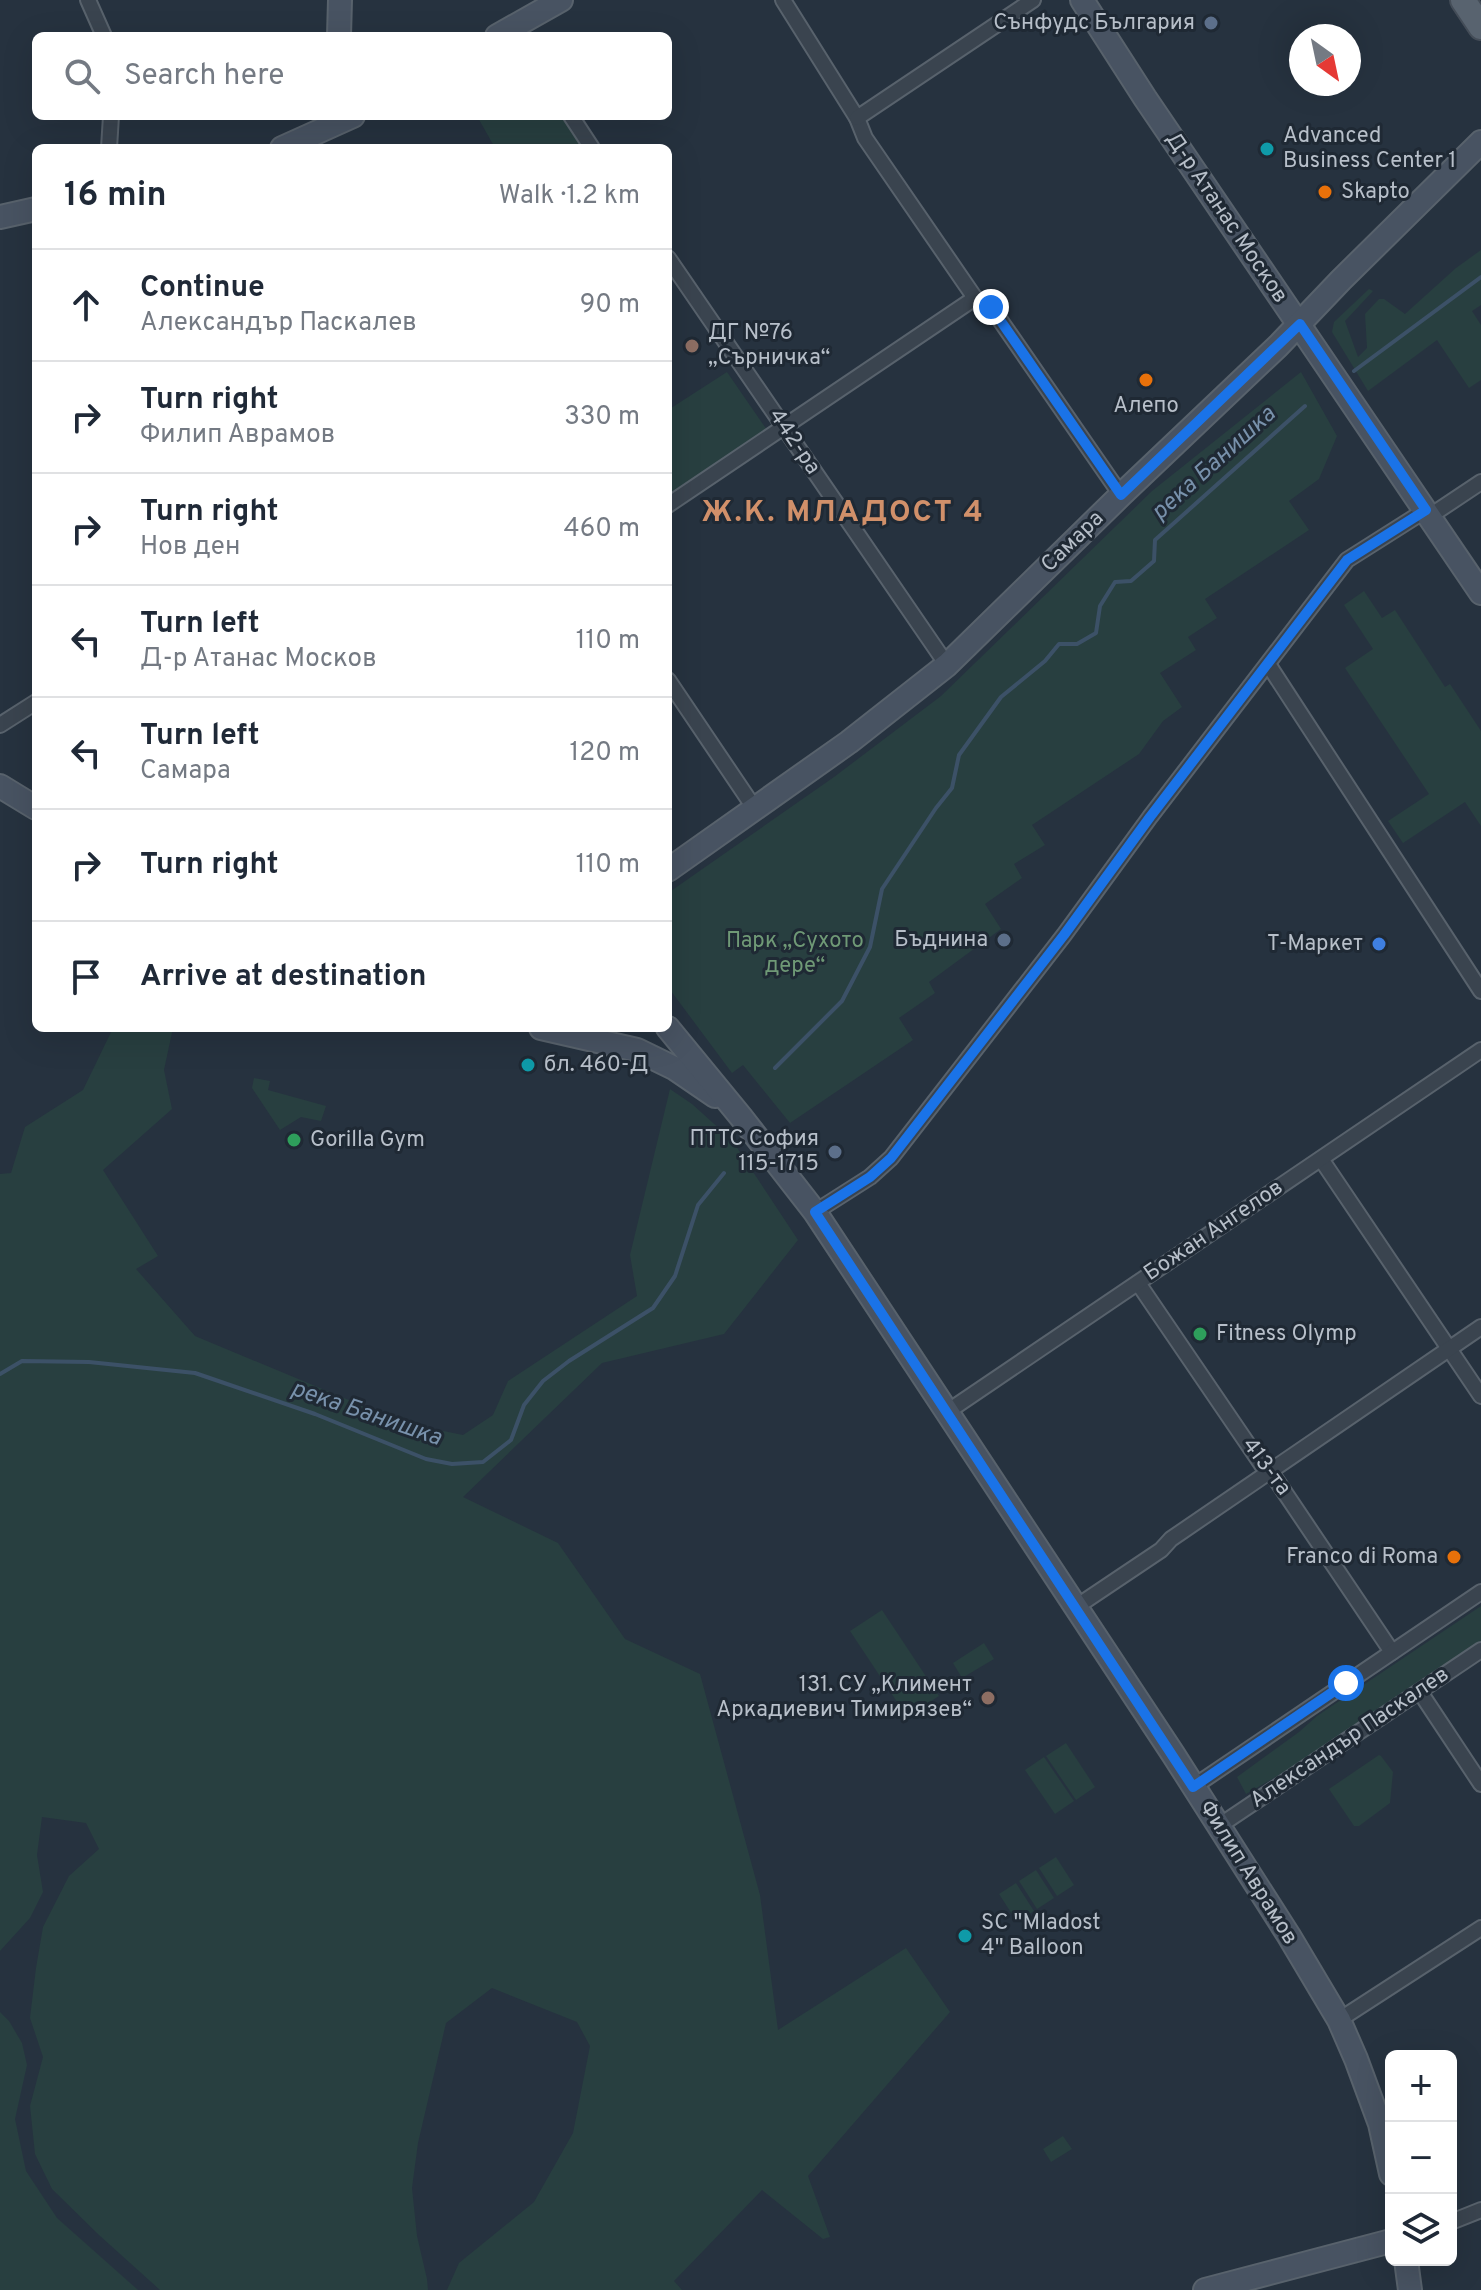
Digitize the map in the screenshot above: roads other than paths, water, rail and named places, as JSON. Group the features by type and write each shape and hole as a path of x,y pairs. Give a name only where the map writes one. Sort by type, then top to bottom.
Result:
{"main road":[{"path":"1463,0 1481,27"}],"street":[{"path":"88,0 102,32"},
{"path":"339,32 340,0"},
{"path":"510,32 561,0"},
{"path":"783,0 857,118 865,138 975,298 991,307 1121,495"},
{"path":"857,118 1033,0"},
{"name":"Д-р Атанас Москов","path":"1082,0 1153,110 1481,593"},
{"path":"109,144 111,120"},
{"path":"290,144 340,120"},
{"path":"574,120 589,144"},
{"name":"Самара","path":"672,867 862,732 947,665 1300,324 1481,142"},
{"path":"0,217 32,210"},
{"name":"442-ра","path":"672,264 947,665"},
{"path":"672,502 975,298"},
{"path":"815,1212 870,1177 891,1158 1347,560 1481,482"},
{"path":"1268,664 1481,991"},
{"path":"672,686 755,809"},
{"path":"0,725 32,705"},
{"path":"0,786 32,806"},
{"path":"558,1032 649,1052 662,1046 666,1032"},
{"path":"669,1032 741,1117"},
{"path":"637,1050 674,1068 741,1117"},
{"name":"Божан Ангелов","path":"947,1412 1481,1050"},
{"name":"Филип Аврамов","path":"741,1117 815,1212 1289,1936 1339,2020 1373,2099 1385,2147"},
{"path":"1321,1159 1481,1396"},
{"name":"413-та","path":"1138,1283 1392,1652"},
{"path":"1076,1607 1481,1327"},
{"path":"1193,1787 1481,1592"},
{"name":"Александър Паскалев","path":"1219,1826 1481,1650"},
{"path":"1420,1692 1481,1784"},
{"path":"1339,2020 1481,1928"},
{"path":"1457,2220 1481,2210"},
{"path":"1205,2290 1385,2243"},
{"path":"1407,2266 1410,2290"}],"waterway":[{"name":"река Банишка","path":"1354,371 1481,277"},
{"name":"река Банишка","path":"775,1068 842,1001 870,947 882,889 952,788 959,755 1001,697 1045,661 1059,644 1077,644 1096,633 1100,606 1115,582 1131,581 1154,561 1155,540 1305,406"},
{"name":"река Банишка","path":"0,1374 22,1361 89,1362 195,1373 315,1414 426,1459 452,1464 483,1462 511,1440 524,1405 543,1381 653,1308 675,1276 698,1205 724,1173"}],"place":[{"name":"Сънфудс България","path":"1211,23"},
{"name":"Advanced Business Center 1","path":"1267,149"},
{"name":"Skapto","path":"1325,192"},
{"name":"ДГ №76 „Сърничка“","path":"692,346"},
{"name":"Алепо","path":"1146,380"},
{"name":"Бъднина","path":"1004,940"},
{"name":"Т-Маркет","path":"1379,944"},
{"name":"бл. 460-Д","path":"528,1065"},
{"name":"Gorilla Gym","path":"294,1140"},
{"name":"ПТТС София 115-1715","path":"835,1152"},
{"name":"Fitness Olymp","path":"1200,1334"},
{"name":"Franco di Roma","path":"1454,1557"},
{"name":"131. СУ „Климент Аркадиевич Тимирязев“","path":"988,1698"},
{"name":"SC \"Mladost 4\" Balloon","path":"965,1936"}],"district":[{"name":"Ж.К. МЛАДОСТ 4","path":"843,513"}],"park label":[{"name":"Парк „Сухото дере“","path":"795,954"}]}
